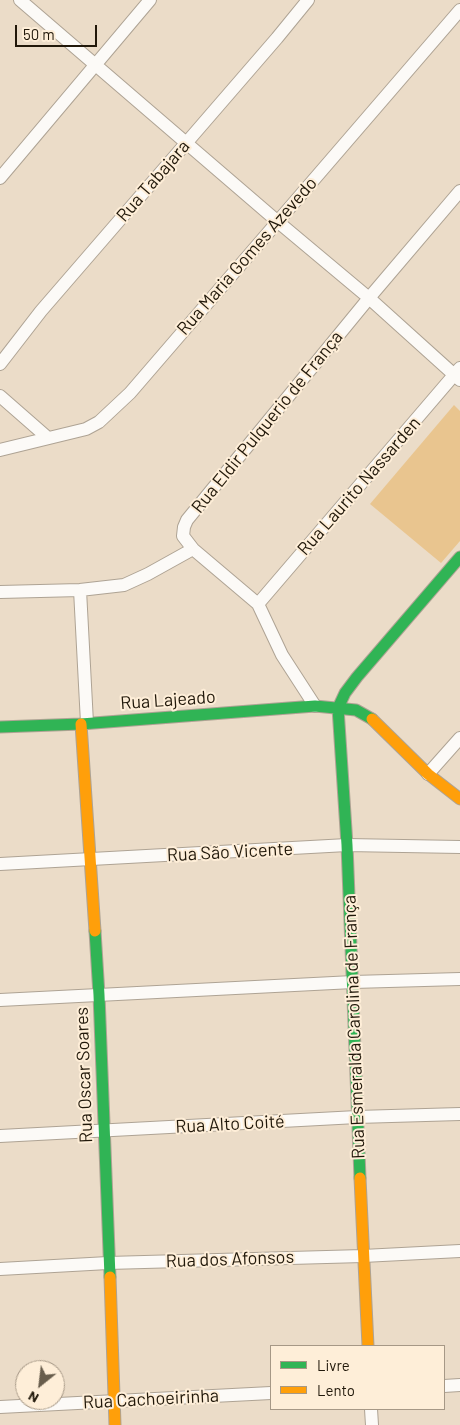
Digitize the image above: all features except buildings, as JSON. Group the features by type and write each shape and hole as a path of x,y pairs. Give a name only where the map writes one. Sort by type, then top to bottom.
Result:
{"street":[{"path":"20,0 458,374"},
{"path":"0,178 150,0"},
{"name":"Rua Tabajara","path":"0,364 41,311 308,0"},
{"name":"Rua Maria Gomes Azevedo","path":"0,450 86,429 99,422 130,393 460,10"},
{"name":"Rua Eldir Pulquerio de França","path":"315,706 282,655 258,604 193,548 184,536 184,527 187,520 369,298 460,191"},
{"name":"Rua Laurito Nassarden","path":"258,604 458,374"},
{"path":"0,396 48,438"},
{"path":"0,592 80,590 124,585 148,574 193,548"},
{"path":"338,708 345,693 357,677 460,557"},
{"path":"80,590 84,724"},
{"name":"Rua Lajeado","path":"0,727 84,724 315,706 356,710 370,717 428,774 460,799"},
{"name":"Rua Esmeralda Carolina de França","path":"338,708 347,845 368,1345"},
{"name":"Rua Oscar Soares","path":"84,724 98,995 116,1425"},
{"path":"428,774 460,738"},
{"name":"Rua São Vicente","path":"0,864 347,845 460,848"},
{"path":"0,1000 353,982 460,979"},
{"name":"Rua Alto Coité","path":"0,1136 460,1114"},
{"name":"Rua dos Afonsos","path":"0,1268 460,1251"},
{"path":"445,1386 460,1385"},
{"name":"Rua Cachoeirinha","path":"0,1406 270,1393"},
{"path":"371,1410 372,1425"}],"shaded area":[{"path":"454,405 460,411 460,541 441,563 370,504"}],"traffic: fast":[{"path":"338,708 345,693 357,677 460,557"},
{"path":"0,727 81,724 315,706 356,710 372,719"},
{"path":"338,708 347,845 360,1178"},
{"path":"95,931 110,1277"}],"traffic: slow":[{"path":"372,719 428,774 460,799"},
{"path":"81,724 95,931"},
{"path":"360,1178 368,1345"},
{"path":"110,1277 115,1425"}]}
